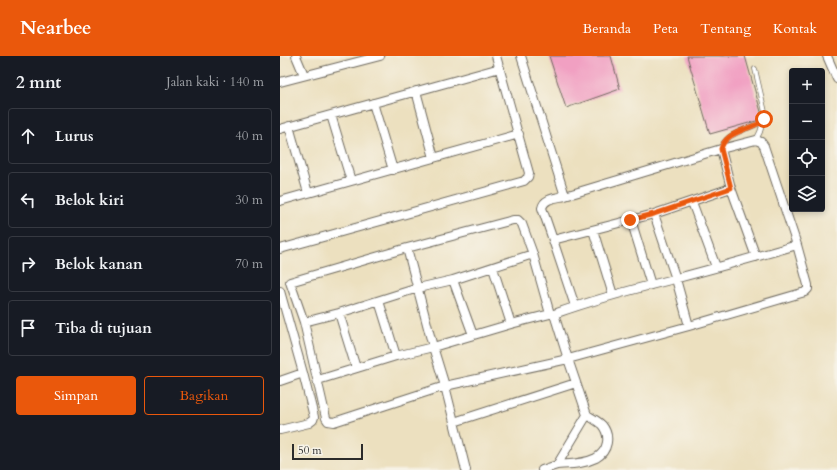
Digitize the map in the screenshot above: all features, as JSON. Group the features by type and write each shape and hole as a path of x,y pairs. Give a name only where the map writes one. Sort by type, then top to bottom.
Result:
{"street":[{"path":"296,56 304,75"},
{"path":"280,82 380,56"},
{"path":"280,249 524,180 528,177 530,173 496,56"},
{"path":"521,56 565,196"},
{"path":"827,56 837,79"},
{"path":"280,129 500,68"},
{"path":"416,91 434,158"},
{"path":"373,103 393,170"},
{"path":"331,115 351,182"},
{"path":"289,126 308,193"},
{"path":"280,201 519,134"},
{"path":"318,380 396,356 550,314 533,254 522,224 516,220 407,248 290,282 304,322 326,418 328,421 331,422 342,420 445,386 568,359 689,326 807,291 809,287 797,245 764,146 761,142 756,140 721,149 548,200 542,208 574,306"},
{"path":"721,149 731,188 756,257"},
{"path":"553,240 654,214 731,188"},
{"path":"692,202 716,268"},
{"path":"654,214 676,279 689,326"},
{"path":"630,220 651,285"},
{"path":"592,230 613,296"},
{"path":"542,470 557,465 576,464 595,458 604,450 607,440 607,433 603,426 598,421 587,415 554,314 574,306 797,245"},
{"path":"407,248 433,347 445,386 466,470"},
{"path":"304,322 339,313 418,288 453,280 533,254"},
{"path":"493,268 511,324"},
{"path":"453,280 472,335"},
{"path":"280,291 314,415 313,420 309,423 280,430"},
{"path":"379,301 396,356"},
{"path":"339,313 356,368"},
{"path":"280,381 303,373"},
{"path":"454,422 576,384"},
{"path":"557,465 587,415"}],"lane":[{"path":"755,69 765,112 765,117 756,140"},
{"path":"721,149 722,144 733,134 763,122"}],"building":[{"path":"549,56 611,56 620,89 566,108"},
{"path":"687,56 745,56 763,119 710,134"}],"route":[{"path":"630,220 692,202 731,188 721,149 722,144 733,134 763,122 764,119"}]}
